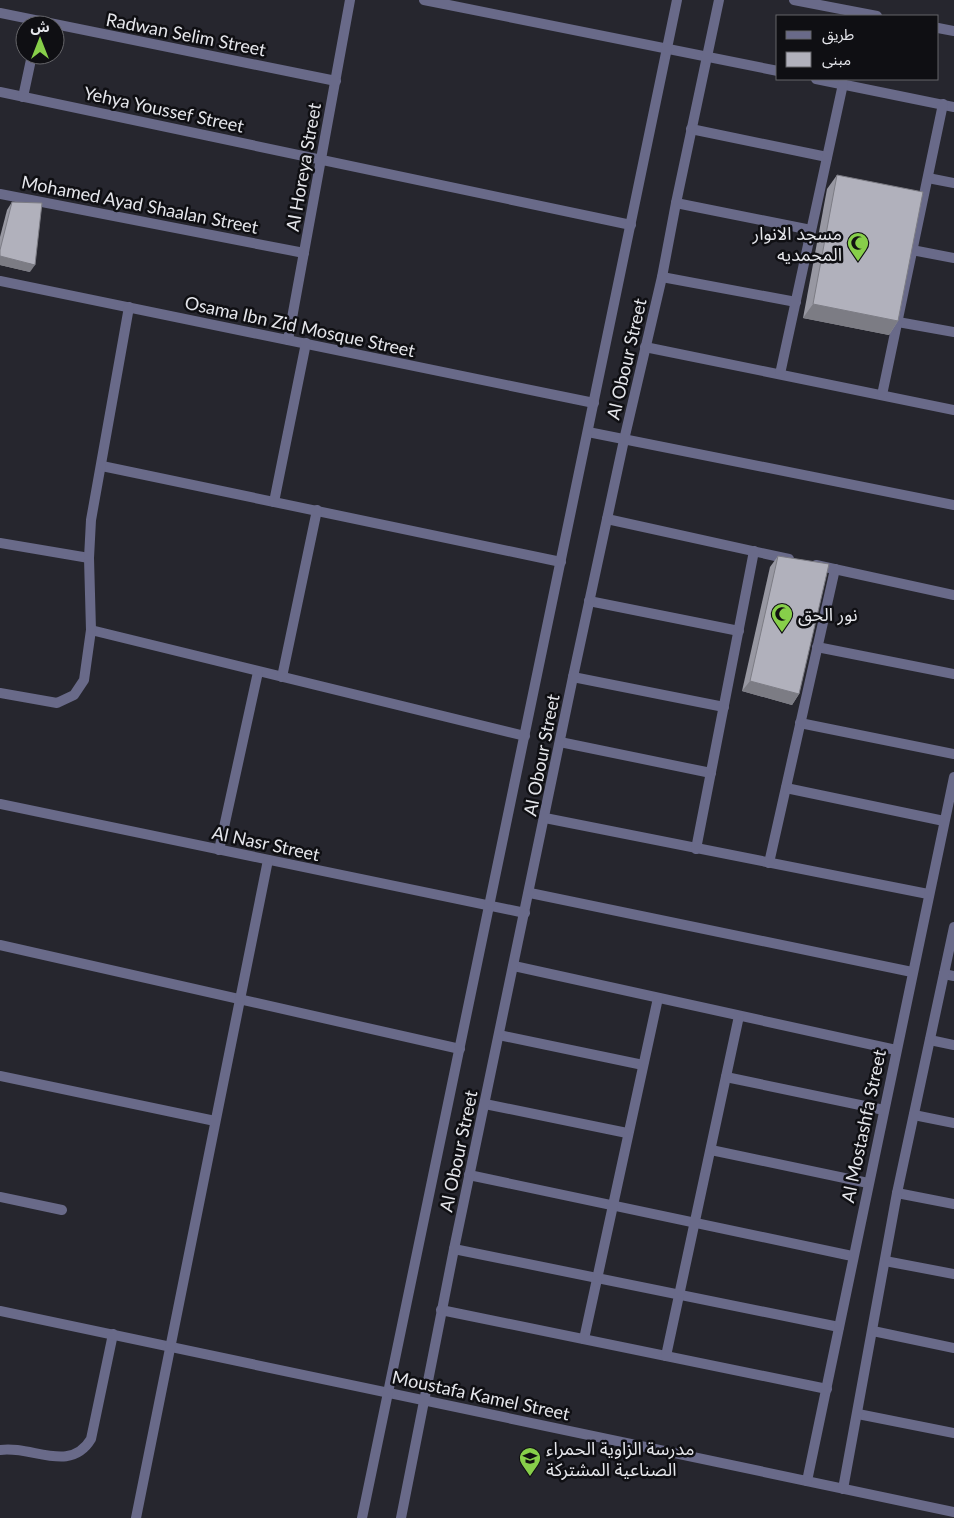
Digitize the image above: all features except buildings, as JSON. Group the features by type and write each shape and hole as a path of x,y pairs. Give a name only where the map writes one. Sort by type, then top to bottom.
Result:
{"street":[{"name":"Al Horeya Street","path":"288,340 350,0"},
{"path":"424,0 776,71"},
{"name":"Al Obour Street","path":"362,1518 386,1392 460,1049 677,0"},
{"name":"Al Obour Street","path":"401,1518 441,1310 530,893 573,677 624,440 662,277 691,128 719,0"},
{"path":"794,0 873,15"},
{"name":"Radwan Selim Street","path":"0,13 15,17"},
{"name":"Radwan Selim Street","path":"65,28 336,81"},
{"path":"939,28 954,31"},
{"path":"23,97 30,65"},
{"path":"821,80 954,107"},
{"path":"780,374 843,84"},
{"name":"Yehya Youssef Street","path":"0,92 322,158 631,225"},
{"path":"882,395 943,104"},
{"path":"691,128 827,158"},
{"path":"928,178 954,183"},
{"name":"Mohamed Ayad Shaalan Street","path":"0,194 304,253"},
{"path":"676,203 811,230"},
{"path":"912,250 954,258"},
{"path":"662,277 796,302"},
{"name":"Osama Ibn Zid Mosque Street","path":"0,281 594,402"},
{"path":"0,693 57,704 74,696 84,680 91,630 89,558 91,520 129,307"},
{"path":"898,322 954,332"},
{"path":"274,502 306,343"},
{"path":"645,347 954,410"},
{"path":"588,432 954,505"},
{"path":"102,466 561,562"},
{"path":"282,677 317,510"},
{"path":"607,519 954,595"},
{"path":"0,543 89,558"},
{"path":"696,849 754,551"},
{"path":"769,863 835,569"},
{"path":"590,601 739,631"},
{"path":"91,630 525,736"},
{"path":"817,647 954,674"},
{"path":"219,850 258,672"},
{"path":"573,677 724,707"},
{"path":"800,723 954,754"},
{"path":"560,742 711,773"},
{"name":"Al Mostashfa Street","path":"807,1481 827,1389 852,1256 954,777"},
{"path":"786,788 944,821"},
{"name":"Al Nasr Street","path":"0,804 525,913"},
{"path":"545,818 928,894"},
{"path":"136,1518 268,860"},
{"path":"530,893 912,972"},
{"path":"844,1489 898,1193 930,1040 949,975 954,927"},
{"path":"0,945 460,1049"},
{"path":"514,966 896,1050"},
{"path":"584,1339 627,1133 658,998"},
{"path":"666,1356 739,1016"},
{"path":"499,1035 643,1065"},
{"path":"930,1040 954,1045"},
{"path":"0,1076 216,1121"},
{"path":"726,1077 884,1110"},
{"path":"485,1104 627,1133"},
{"path":"914,1115 954,1124"},
{"path":"711,1150 868,1183"},
{"path":"469,1175 852,1256"},
{"path":"898,1193 954,1204"},
{"path":"0,1197 62,1210"},
{"path":"454,1249 839,1327"},
{"path":"885,1261 954,1274"},
{"path":"441,1310 827,1389"},
{"name":"Moustafa Kamel Street","path":"0,1312 171,1346 807,1481 953,1514"},
{"path":"873,1331 954,1348"},
{"path":"0,1450 19,1449 60,1458 70,1457 86,1447 91,1439 112,1334"},
{"path":"858,1414 954,1433"}],"place":[{"name":"مسجد الانوار المحمديه","path":"858,262"},
{"name":"نور الحق","path":"782,633"},
{"name":"مدرسة الزاوية الحمراء الصناعية المشتركة","path":"530,1477"}]}
